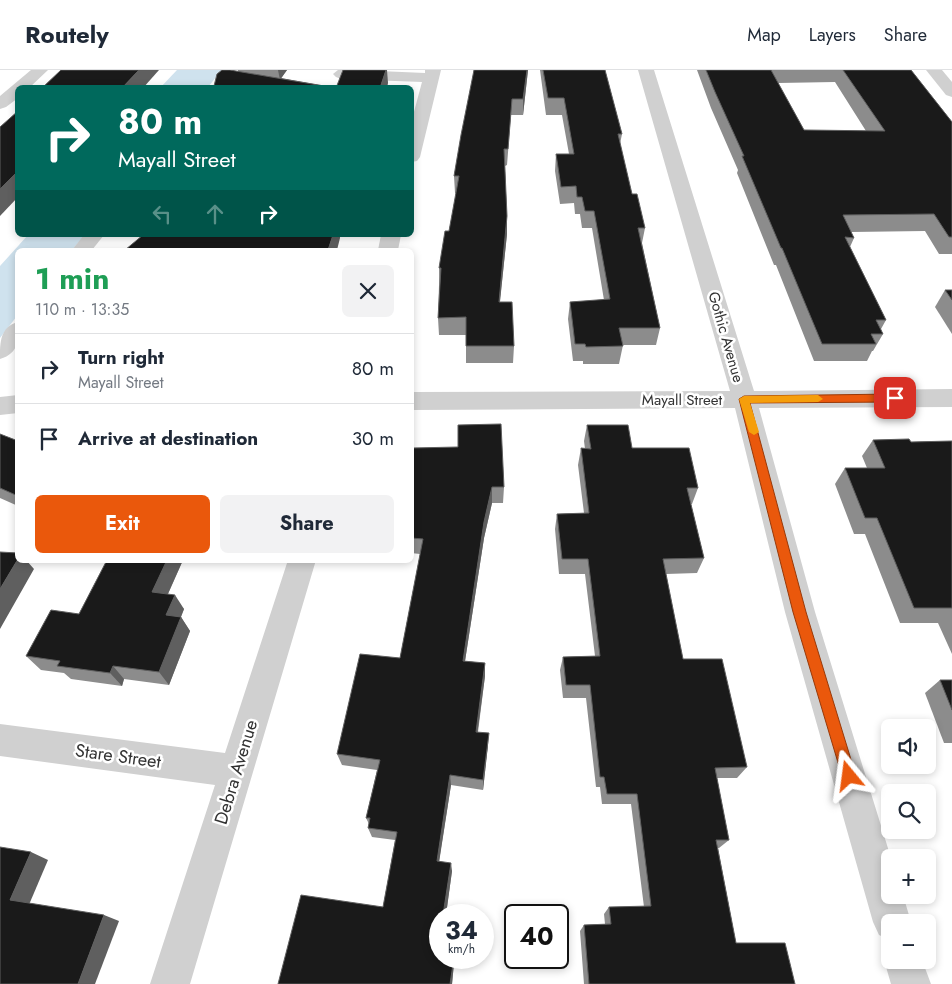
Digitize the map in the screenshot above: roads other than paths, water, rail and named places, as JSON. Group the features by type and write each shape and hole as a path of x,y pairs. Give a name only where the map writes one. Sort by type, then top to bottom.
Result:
{"street":[{"path":"22,85 40,70"},
{"name":"Gothic Avenue","path":"646,70 744,399 800,612 890,914"},
{"path":"934,70 952,92"},
{"path":"341,74 432,74 414,145"},
{"path":"0,104 15,91"},
{"path":"84,248 92,237"},
{"path":"0,351 15,333"},
{"name":"Mayall Street","path":"414,401 952,398"},
{"path":"0,406 15,404"},
{"name":"Debra Avenue","path":"170,984 301,563"},
{"name":"Stare Street","path":"0,740 237,771"},
{"path":"906,969 910,984"}],"water":[{"path":"177,70 222,70 210,85 163,85"},
{"path":"26,237 83,237 74,248 16,248"},
{"path":"15,249 15,319 0,338 0,266"}]}
